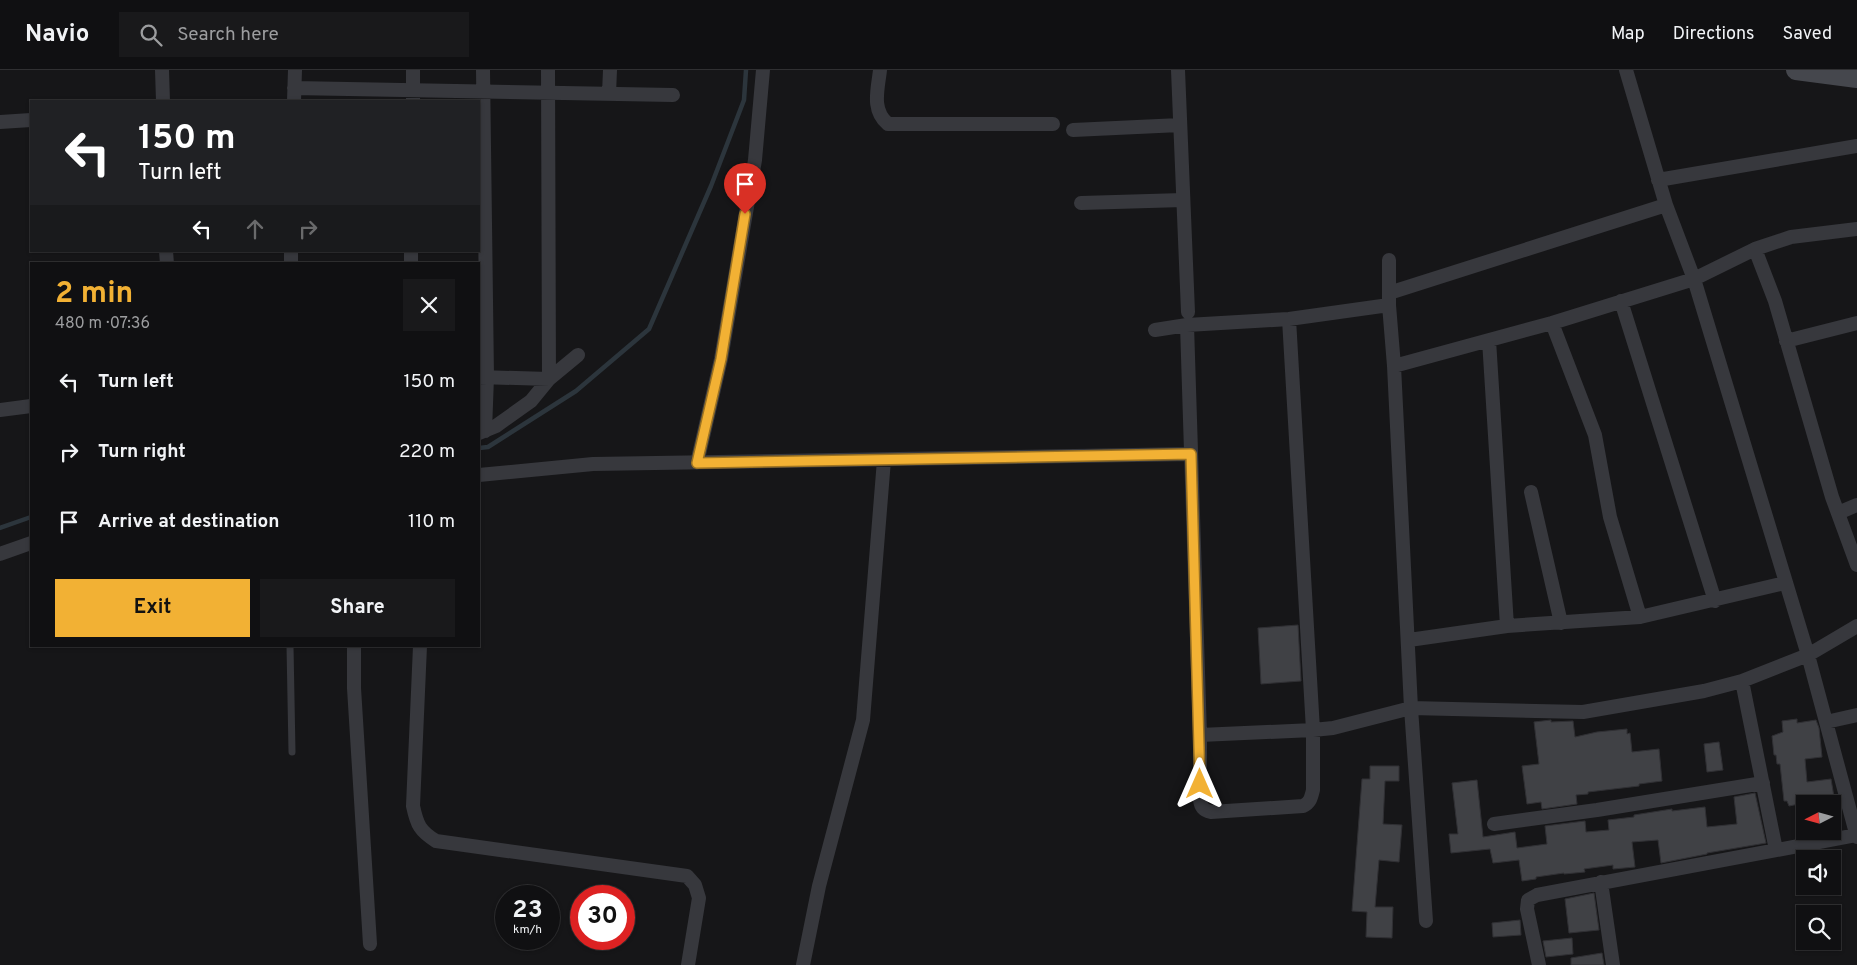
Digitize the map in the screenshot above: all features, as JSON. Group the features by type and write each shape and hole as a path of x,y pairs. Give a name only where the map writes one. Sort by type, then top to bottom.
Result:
{"street":[{"path":"162,70 163,100"},
{"path":"295,70 294,95 413,96 485,92 673,95"},
{"path":"412,70 413,96"},
{"path":"483,70 485,92 482,432 496,426 531,402 548,379 578,355"},
{"path":"548,70 548,379"},
{"path":"609,94 610,70"},
{"path":"697,463 721,359 755,160 762,70"},
{"path":"880,70 876,105 882,119 888,124 1053,124"},
{"path":"1178,70 1200,735 1200,800 1201,806 1211,812 1303,806 1308,804 1313,790 1314,730 1289,319"},
{"path":"1539,965 1527,908 1528,900 1537,895 1857,836 1851,792 1826,722 1808,655 1694,279 1666,205 1626,70"},
{"path":"1796,70 1857,78"},
{"path":"0,122 30,120"},
{"path":"1073,130 1180,125"},
{"path":"1658,180 1857,146"},
{"path":"1081,203 1183,200"},
{"path":"1155,330 1187,318 1289,319 1389,299 1666,205"},
{"path":"1394,366 1552,323 1694,279 1755,249 1791,237 1857,229"},
{"path":"1755,249 1774,301 1838,512 1857,565"},
{"path":"1389,260 1389,299 1409,640 1411,708 1426,920"},
{"path":"1621,301 1715,601"},
{"path":"1552,323 1595,436 1610,517 1640,617"},
{"path":"1786,341 1857,323"},
{"path":"1489,340 1507,626"},
{"path":"483,377 548,379"},
{"path":"0,410 30,406"},
{"path":"480,475 593,464 1191,454"},
{"path":"803,965 820,886 863,720 884,460"},
{"path":"1531,492 1561,623"},
{"path":"1838,512 1857,505"},
{"path":"0,554 30,543"},
{"path":"1409,640 1507,626 1640,617 1715,601 1785,583"},
{"path":"1200,735 1333,728 1411,708 1584,712 1704,691 1742,681 1808,655 1857,626"},
{"path":"354,647 354,698 370,944"},
{"path":"420,647 413,806 416,822 425,834 436,842 687,876 695,884 699,898 688,965"},
{"path":"1742,681 1776,850"},
{"path":"1826,722 1857,715"},
{"path":"1494,824 1598,810 1763,783"},
{"path":"1601,882 1613,965"}],"lane":[{"path":"290,647 292,752"}],"building":[{"path":"1298,625 1301,681 1261,684 1258,628"},
{"path":"1797,719 1797,723 1816,720 1819,728 1822,757 1805,759 1807,782 1831,779 1834,795 1796,795 1796,805 1789,806 1787,801 1784,801 1780,764 1777,764 1776,755 1774,755 1772,736 1783,732 1782,721"},
{"path":"1551,720 1551,722 1573,721 1575,737 1597,732 1627,729 1627,734 1630,733 1632,752 1659,749 1662,781 1576,795 1577,804 1542,809 1541,802 1527,804 1522,766 1539,764 1534,722"},
{"path":"1719,742 1723,770 1707,772 1704,744"},
{"path":"1370,766 1399,766 1399,781 1385,781 1383,824 1402,825 1399,862 1379,860 1375,907 1393,907 1392,938 1366,937 1367,912 1352,911 1362,779 1370,779"},
{"path":"1477,780 1483,837 1515,832 1517,848 1547,844 1545,826 1585,821 1586,832 1609,830 1608,820 1672,809 1672,811 1705,807 1707,827 1737,824 1734,797 1755,793 1766,843 1661,863 1658,840 1632,842 1635,867 1613,869 1613,865 1584,869 1585,872 1536,877 1536,879 1522,881 1519,860 1493,863 1490,849 1451,853 1449,834 1458,834 1452,783"},
{"path":"1594,893 1599,930 1569,933 1565,899"},
{"path":"1520,920 1521,935 1493,937 1492,923"},
{"path":"1572,938 1573,954 1546,957 1543,941"},
{"path":"1602,953 1604,965 1571,965 1571,958"}],"waterway":[{"path":"480,448 488,447 576,391 649,329 711,186 744,100 746,70"},
{"path":"0,528 30,517"}],"route":[{"path":"745,214 721,359 697,463 1191,454 1200,784"}]}
